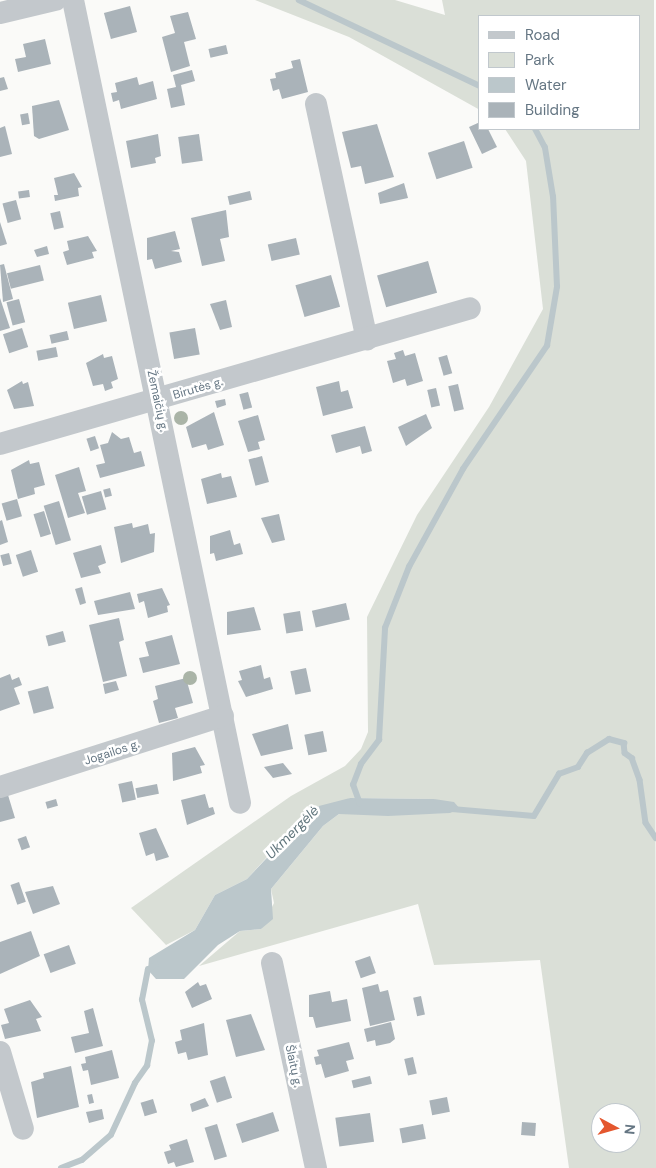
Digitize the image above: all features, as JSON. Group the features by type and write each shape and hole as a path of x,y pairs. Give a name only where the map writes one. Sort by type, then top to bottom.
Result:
{"street":[{"path":"0,13 55,0"},
{"name":"Žemaičių g.","path":"73,0 240,803"},
{"path":"316,104 367,340"},
{"name":"Birutės g.","path":"0,444 157,401 470,308"},
{"name":"Jogailos g.","path":"0,787 223,716"},
{"name":"Šlaitų g.","path":"272,963 316,1168"},
{"path":"0,1052 23,1129"}],"green space":[{"path":"255,0 395,0 445,15 442,0 654,0 656,1168 569,1168 540,960 434,965 418,904 199,966 240,931 261,929 274,903 271,889 323,826 339,814 450,813 434,799 350,798 290,832 247,879 215,895 195,930 166,945 131,908 291,796 345,766 361,749 368,732 367,617 417,515 489,407 543,309 526,161 506,130 641,130 641,15 478,15 478,109 349,37"}],"water":[{"path":"350,798 434,799 454,802 460,809 450,813 388,816 339,814 323,826 271,889 273,919 261,929 240,931 218,945 184,979 156,979 148,970 149,958 195,930 215,895 247,879 315,807"}],"building":[{"path":"130,6 137,32 111,39 104,13"},
{"path":"188,12 196,39 184,42 190,66 171,72 162,37 175,33 170,16"},
{"path":"45,39 51,64 18,72 15,59 26,57 23,44"},
{"path":"226,45 228,54 210,58 208,49"},
{"path":"300,59 308,92 282,99 279,89 273,91 270,79 276,78 275,73 293,68 291,61"},
{"path":"192,70 195,81 181,85 185,105 171,108 167,89 176,87 173,75"},
{"path":"4,77 8,89 0,91 0,78"},
{"path":"137,77 139,85 153,81 157,99 121,109 119,100 113,102 111,93 117,92 115,83"},
{"path":"59,100 69,130 39,139 34,136 32,106"},
{"path":"28,113 30,124 22,125 20,114"},
{"path":"478,123 478,130 488,130 497,147 482,154 469,127"},
{"path":"377,124 394,177 365,184 361,166 351,168 342,132"},
{"path":"5,126 12,154 0,157 0,128"},
{"path":"158,134 161,156 155,158 156,163 131,168 126,141"},
{"path":"199,134 203,161 182,164 178,137"},
{"path":"464,141 473,168 437,179 428,153"},
{"path":"74,173 82,187 78,188 79,196 55,201 54,195 58,195 54,178"},
{"path":"404,183 408,198 380,204 378,193"},
{"path":"29,190 30,197 19,198 18,192"},
{"path":"250,191 252,200 230,205 228,196"},
{"path":"16,200 21,219 8,223 2,204"},
{"path":"226,210 229,237 220,239 225,261 202,266 191,218"},
{"path":"60,211 64,228 54,230 50,213"},
{"path":"0,222 7,244 0,246"},
{"path":"175,231 180,249 171,251 179,252 182,262 155,269 152,259 147,260 147,238"},
{"path":"88,236 97,251 92,252 94,258 67,265 63,252 69,250 67,241"},
{"path":"296,238 300,255 272,261 268,245"},
{"path":"47,246 49,254 37,257 34,250"},
{"path":"428,261 437,293 386,307 377,276"},
{"path":"4,264 13,299 3,302 0,265"},
{"path":"40,265 44,281 11,289 7,273"},
{"path":"331,275 340,307 305,317 295,285"},
{"path":"101,295 107,321 74,329 68,303"},
{"path":"0,298 10,328 0,331"},
{"path":"19,299 25,322 13,326 6,302"},
{"path":"226,300 232,327 220,330 210,304"},
{"path":"22,328 28,347 9,353 3,334"},
{"path":"195,328 200,355 174,359 169,333"},
{"path":"67,331 69,340 51,344 49,335"},
{"path":"56,347 58,357 38,361 36,351"},
{"path":"403,350 405,356 415,353 423,381 407,386 405,379 393,383 387,361 396,359 394,353"},
{"path":"103,354 104,358 112,356 118,379 111,382 113,388 105,391 103,384 93,386 86,363"},
{"path":"447,355 452,373 444,376 438,357"},
{"path":"22,381 23,384 28,382 34,406 14,409 7,390"},
{"path":"339,381 341,392 348,390 353,408 323,416 316,387"},
{"path":"458,384 464,409 454,412 448,386"},
{"path":"436,388 440,406 431,408 427,390"},
{"path":"248,392 252,407 243,410 239,394"},
{"path":"225,399 226,405 217,408 215,401"},
{"path":"214,412 224,445 208,450 206,444 192,448 186,427"},
{"path":"426,414 432,428 406,446 398,427"},
{"path":"258,415 265,440 258,442 260,449 248,452 238,421"},
{"path":"365,426 372,451 362,454 360,446 336,453 331,435"},
{"path":"112,432 121,439 129,437 134,453 141,451 145,466 100,478 96,465 105,463 100,445 108,443"},
{"path":"95,436 99,448 90,451 86,439"},
{"path":"262,456 269,482 255,486 248,460"},
{"path":"29,460 30,464 39,462 45,485 34,488 35,494 18,499 11,470"},
{"path":"79,467 86,491 78,493 85,513 68,518 55,475"},
{"path":"221,473 222,478 231,476 237,497 207,504 201,479"},
{"path":"110,488 112,496 105,497 103,490"},
{"path":"101,491 106,509 87,515 82,497"},
{"path":"17,499 22,516 7,521 2,503"},
{"path":"59,501 71,540 56,545 44,506"},
{"path":"44,511 51,534 40,537 33,514"},
{"path":"279,514 285,540 272,543 261,518"},
{"path":"2,520 8,542 0,545 0,521"},
{"path":"132,523 133,528 148,524 150,534 155,533 154,552 121,563 114,527"},
{"path":"230,530 234,545 240,543 243,554 216,561 214,553 210,554 210,536"},
{"path":"101,545 106,563 98,566 101,573 81,578 73,553"},
{"path":"31,550 38,572 23,577 16,555"},
{"path":"9,553 12,564 3,566 0,555"},
{"path":"82,587 86,603 80,605 75,589"},
{"path":"162,588 170,605 167,606 168,612 148,618 144,601 139,603 137,594"},
{"path":"130,592 135,609 98,615 94,601"},
{"path":"346,603 350,620 316,627 312,611"},
{"path":"254,607 261,630 227,635 227,612"},
{"path":"300,611 303,631 286,633 283,614"},
{"path":"119,618 124,640 119,642 127,676 103,682 89,625"},
{"path":"63,631 66,642 48,646 46,636"},
{"path":"172,635 180,664 143,673 139,658 149,656 145,642"},
{"path":"261,665 264,679 270,677 273,689 246,697 238,681 242,680 239,671"},
{"path":"306,668 311,691 295,695 290,671"},
{"path":"10,674 12,680 19,677 22,685 14,688 20,704 0,711 0,678"},
{"path":"186,678 193,703 175,708 178,718 159,723 153,701 158,699 155,686"},
{"path":"116,681 119,690 105,694 103,684"},
{"path":"48,686 54,708 34,714 28,691"},
{"path":"288,724 293,749 261,756 252,734"},
{"path":"323,731 327,752 308,755 304,735"},
{"path":"195,747 205,765 200,766 202,773 173,781 172,753"},
{"path":"283,763 292,774 273,778 264,767"},
{"path":"132,781 136,800 122,802 118,784"},
{"path":"157,784 159,794 137,798 135,788"},
{"path":"205,794 209,808 213,807 215,814 187,825 181,800"},
{"path":"8,795 15,818 0,822 0,797"},
{"path":"56,799 58,806 47,809 45,802"},
{"path":"156,828 169,857 156,861 154,853 146,856 139,833"},
{"path":"26,836 30,847 22,850 18,839"},
{"path":"19,882 26,902 17,905 10,885"},
{"path":"53,886 60,904 33,914 25,892"},
{"path":"31,931 40,956 0,974 0,942"},
{"path":"69,945 76,964 50,973 44,954"},
{"path":"370,956 376,973 361,978 355,961"},
{"path":"198,982 200,986 206,984 212,999 192,1008 185,992"},
{"path":"378,984 380,992 388,990 395,1020 370,1026 362,988"},
{"path":"330,991 332,1002 347,999 351,1021 316,1028 313,1017 309,1017 309,995"},
{"path":"421,996 425,1015 417,1016 413,998"},
{"path":"30,1000 42,1017 36,1019 41,1031 5,1039 1,1025 9,1023 4,1009"},
{"path":"93,1008 103,1046 75,1053 71,1037 89,1033 84,1011"},
{"path":"251,1014 265,1050 236,1057 226,1020"},
{"path":"391,1022 395,1039 390,1043 376,1046 375,1040 367,1042 364,1029"},
{"path":"204,1023 208,1055 188,1060 186,1052 178,1054 175,1042 182,1040 180,1030"},
{"path":"349,1042 354,1059 346,1061 349,1071 325,1078 321,1064 316,1065 314,1057 319,1056 317,1050"},
{"path":"112,1050 119,1078 91,1085 88,1070 83,1071 81,1064 86,1063 85,1057"},
{"path":"413,1057 417,1074 408,1076 404,1059"},
{"path":"71,1066 79,1107 37,1118 31,1082 44,1078 43,1073"},
{"path":"225,1076 232,1098 217,1103 210,1081"},
{"path":"370,1076 372,1084 353,1088 352,1081"},
{"path":"92,1094 94,1103 89,1104 87,1095"},
{"path":"447,1097 450,1112 432,1115 429,1100"},
{"path":"205,1098 209,1106 192,1112 190,1104"},
{"path":"153,1099 157,1112 145,1116 141,1103"},
{"path":"102,1109 104,1119 89,1123 86,1112"},
{"path":"273,1112 279,1131 242,1143 236,1124"},
{"path":"370,1113 374,1142 339,1147 335,1118"},
{"path":"522,1122 536,1123 535,1136 521,1135"},
{"path":"217,1124 227,1157 215,1160 205,1128"},
{"path":"423,1124 426,1139 402,1143 399,1129"},
{"path":"187,1139 194,1162 176,1167 174,1162 168,1164 164,1152 171,1150 169,1145"}],"waterway":[{"path":"299,0 478,85"},
{"path":"360,804 353,785 361,764 379,740 385,628 409,567 463,469 547,346 557,287 553,197 545,148 536,130"},
{"name":"Ukmergėlė","path":"452,809 534,816 559,774 578,767 587,753 609,739 624,743 625,753 632,758 640,780 646,823 656,838"},
{"name":"Ukmergėlė","path":"61,1168 82,1160 111,1135 135,1083 147,1066 152,1041 142,1000 148,970 155,965"}]}
